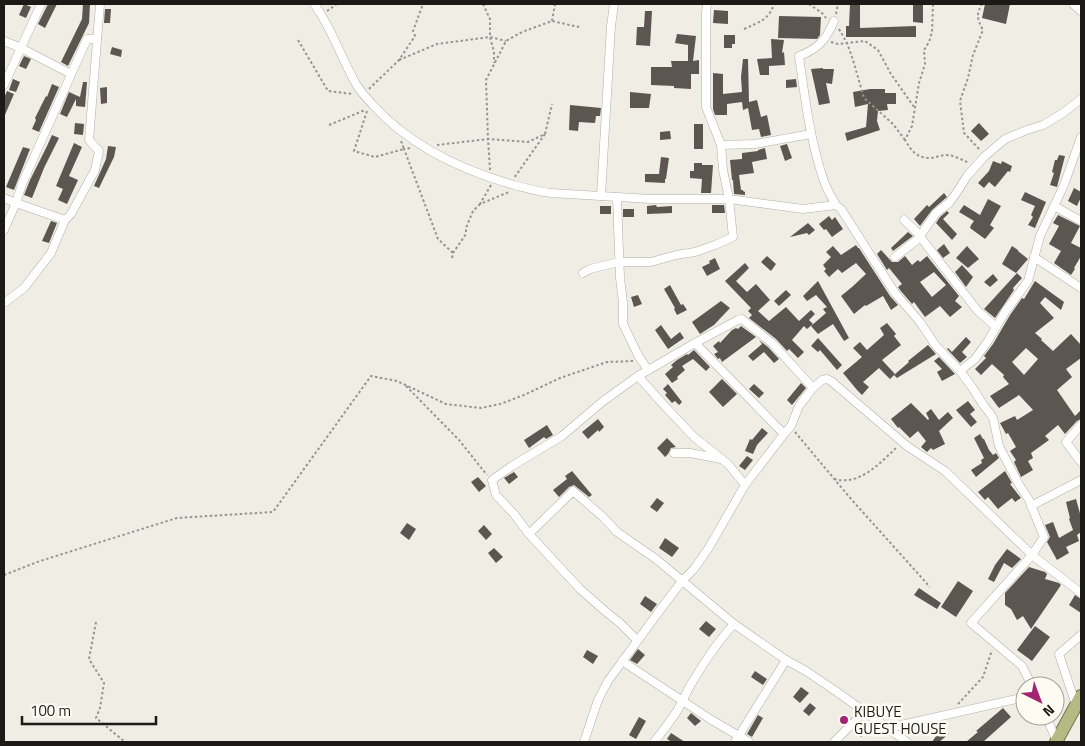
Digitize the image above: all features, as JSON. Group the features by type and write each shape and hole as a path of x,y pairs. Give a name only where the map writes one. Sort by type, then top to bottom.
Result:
{"highway":[{"path":"1056,742 1079,700"}],"street":[{"path":"4,85 41,4"},
{"path":"4,304 24,288 51,253 65,220 71,214 95,170 99,151 89,140 100,4"},
{"path":"314,4 325,20 357,86 365,96 396,128 423,146 464,168 510,184 544,192 617,198 729,199 803,209 836,205"},
{"path":"601,196 611,26 614,4"},
{"path":"583,273 590,269 619,262 651,262 694,252 733,237 721,145 706,107 707,4"},
{"path":"1074,4 1081,5"},
{"path":"1074,4 1081,11"},
{"path":"833,24 816,48 800,56 816,156 825,183 836,205 895,293 920,322 936,346 960,371 992,418 998,446 1029,500 1044,537 1032,555 971,623 1022,666 1027,676"},
{"path":"4,230 22,184 87,39 97,39"},
{"path":"4,41 71,74"},
{"path":"895,257 921,236 936,213 949,203 976,165 1005,139 1042,125 1063,113 1081,99"},
{"path":"721,145 755,144 812,134"},
{"path":"960,371 975,358 1028,281 1040,236 1064,185 1081,137"},
{"path":"4,198 65,220"},
{"path":"617,198 623,324 639,357 648,370"},
{"path":"1054,206 1081,221"},
{"path":"904,220 921,236 977,310 996,327"},
{"path":"1034,257 1081,288"},
{"path":"637,640 580,589 529,534 514,514 496,496 492,480 562,436 638,376 738,320 742,319 772,343 813,388"},
{"path":"695,343 784,434"},
{"path":"638,376 694,437 728,464 745,485"},
{"path":"584,742 598,700 608,681 682,581 694,569 708,549 745,485 791,426 799,406 822,380 828,379 831,381 902,442 945,471 1032,555 1081,593"},
{"path":"1081,425 1066,442 1081,462"},
{"path":"674,453 690,453 722,460"},
{"path":"1031,506 1080,484"},
{"path":"529,534 573,491 617,532 656,559 734,624 837,692 907,742"},
{"path":"654,742 666,727 706,661 734,624"},
{"path":"1079,700 1059,654 1081,636"},
{"path":"737,739 786,660"},
{"path":"622,661 737,739 749,742"},
{"path":"888,728 1015,700"},
{"path":"834,742 865,712"},
{"path":"1050,726 1056,742"}],"path":[{"path":"320,12 329,10 337,4"},
{"path":"298,40 328,91 365,96 371,86 399,60 415,36 413,31 424,4"},
{"path":"483,4 490,19 490,37 494,52 494,66"},
{"path":"552,21 555,4"},
{"path":"744,29 767,17 771,13 774,4"},
{"path":"808,4 822,13 847,43 864,98 893,124 910,150 918,156 930,158 946,155 955,156 976,165"},
{"path":"833,24 838,4"},
{"path":"905,140 912,126 924,64 924,50 932,32 933,4"},
{"path":"982,4 978,20 982,30 960,101 964,133 981,151 984,157"},
{"path":"480,204 492,178 488,139 486,80 506,41 522,32 552,21 579,27"},
{"path":"399,60 437,44 490,37 506,41"},
{"path":"824,39 838,44 864,41 878,50 891,74 915,108"},
{"path":"510,184 545,134 552,104"},
{"path":"329,125 367,109 354,151 375,157 404,149 488,139 528,142 545,134"},
{"path":"396,128 438,239 453,253"},
{"path":"452,258 453,253 466,234 466,228 472,211 480,204 520,187"},
{"path":"4,575 40,561 177,518 273,512 371,376 397,381 446,404 481,408 500,404 560,378 607,362 634,361"},
{"path":"404,384 460,440 492,480"},
{"path":"791,426 851,499 930,587"},
{"path":"834,479 843,482 856,479 867,473 902,442"},
{"path":"96,622 89,659 104,684 100,708 96,718 125,742"},
{"path":"948,714 983,678 994,643"}],"building":[{"path":"24,4 31,7 26,18 19,15"},
{"path":"48,4 57,4 45,28 38,24"},
{"path":"83,4 90,4 89,23 68,66 61,62 82,19"},
{"path":"850,4 860,4 860,28 916,26 916,37 846,37 846,26 849,26"},
{"path":"913,4 923,4 923,23 913,22"},
{"path":"985,4 1010,4 1006,24 982,18"},
{"path":"105,9 111,9 110,23 104,23"},
{"path":"714,10 728,11 728,24 713,23"},
{"path":"645,11 652,11 650,46 636,45 637,27 644,27"},
{"path":"779,16 821,17 820,35 817,39 778,38"},
{"path":"677,34 696,36 693,61 699,60 699,74 691,74 691,89 651,85 651,67 672,67 671,61 688,61 688,45 675,43"},
{"path":"724,35 735,35 735,44 732,44 732,48 724,48"},
{"path":"771,39 784,40 782,53 784,52 785,65 769,66 769,75 760,75 757,59 772,58"},
{"path":"112,47 122,50 121,57 110,54"},
{"path":"24,56 31,59 26,69 19,66"},
{"path":"743,59 748,59 749,102 757,100 761,117 767,115 771,135 761,137 759,129 752,130 748,108 743,110 742,102 727,104 727,115 715,115 713,109 713,73 723,74 723,94 742,92"},
{"path":"811,69 834,69 832,84 826,83 830,103 819,105"},
{"path":"13,79 20,82 16,92 9,90"},
{"path":"796,79 797,87 786,88 786,80"},
{"path":"83,82 87,82 85,107 76,106 76,99 67,117 60,114 69,92 80,97"},
{"path":"52,84 59,87 39,132 32,129 35,118"},
{"path":"107,87 107,103 101,104 100,88"},
{"path":"885,89 885,93 896,93 896,104 887,104 888,110 878,111 877,121 880,130 847,141 845,133 866,127 868,104 855,107 853,92"},
{"path":"7,91 14,94 4,117 4,98"},
{"path":"630,92 651,94 649,108 630,108"},
{"path":"570,105 601,108 600,116 596,116 595,123 579,122 578,131 569,130"},
{"path":"75,123 84,124 83,135 74,134"},
{"path":"979,123 989,134 981,141 971,131"},
{"path":"694,124 703,124 703,149 694,149"},
{"path":"670,131 671,139 660,140 660,132"},
{"path":"52,135 59,138 32,198 24,195 30,180"},
{"path":"74,143 82,147 69,176 78,180 67,204 58,200 63,189 56,186"},
{"path":"787,144 792,158 785,161 780,146"},
{"path":"108,146 116,147 114,157 99,188 94,186 106,159"},
{"path":"23,147 30,149 14,190 6,187"},
{"path":"765,148 767,159 752,162 754,173 739,175 741,190 745,192 745,195 734,194 730,160 742,159 742,153"},
{"path":"1059,155 1065,156 1057,187 1050,185 1054,173 1052,172 1055,160 1057,160"},
{"path":"661,157 669,158 665,183 645,182 645,174 659,174"},
{"path":"993,161 1001,164 1002,161 1012,166 1010,172 1008,171 995,187 989,182 984,188 978,183 989,171"},
{"path":"694,163 713,165 711,193 701,193 702,179 690,178 690,171 694,171"},
{"path":"1074,188 1081,192 1077,206 1068,201"},
{"path":"1025,192 1046,202 1035,228 1028,225 1033,217 1031,215 1035,206 1021,200"},
{"path":"944,193 947,197 932,210 920,226 914,219 927,205 929,207"},
{"path":"988,199 1001,206 990,225 994,228 985,239 970,228 974,221 959,212 964,205 980,215"},
{"path":"656,205 657,207 672,206 672,213 647,214 647,206"},
{"path":"712,205 724,205 725,213 712,213"},
{"path":"600,206 611,206 611,214 600,214"},
{"path":"623,209 634,209 634,217 623,217"},
{"path":"947,211 949,213 943,219 957,234 952,240 936,223"},
{"path":"1058,215 1080,226 1071,243 1081,248 1081,256 1071,275 1054,263 1061,251 1049,244 1059,226 1053,223"},
{"path":"829,216 832,220 835,217 843,229 832,237 819,224"},
{"path":"51,221 57,223 49,243 42,241"},
{"path":"808,223 815,230 809,235 807,233 790,237"},
{"path":"908,232 913,236 893,251 891,248"},
{"path":"944,244 950,253 943,258 937,250"},
{"path":"856,245 898,305 891,310 883,296 865,305 854,314 841,296 866,274 856,263 842,273 838,269 829,277 824,271 826,269 823,265 831,257 826,252 833,246 841,255"},
{"path":"967,246 979,259 968,268 956,258"},
{"path":"1012,246 1028,259 1016,273 1002,264"},
{"path":"881,250 892,262 898,262 905,256 912,265 918,260 920,262 927,256 959,296 955,301 962,307 950,317 940,306 925,317 914,302 912,304 900,290 898,287 902,284 889,268 887,270 877,254","holes":["934,272 946,285 932,297 920,282"]},
{"path":"767,256 776,264 771,271 761,262"},
{"path":"715,258 720,269 707,276 702,267"},
{"path":"745,263 749,268 736,281 747,292 756,284 770,300 758,311 769,321 786,307 799,321 811,310 815,314 809,320 813,324 807,329 804,326 792,340 804,352 798,358 789,349 787,351 776,339 749,318 752,315 748,311 751,308 725,281"},
{"path":"962,265 973,277 966,287 955,272"},
{"path":"1017,273 1022,278 1013,288 1014,290 995,318 984,309"},
{"path":"993,274 998,280 990,287 984,282"},
{"path":"818,281 849,338 844,341 833,324 818,334 811,326 826,313 823,309 827,307 816,295 807,301 803,296"},
{"path":"1035,281 1064,302 1061,310 1045,297 1040,303 1054,318 1035,333 1053,351 1071,334 1081,345 1081,358 1066,369 1072,377 1057,390 1075,416 1081,410 1081,419 1065,434 1058,425 1045,436 1049,440 1031,453 1033,458 1028,461 1033,470 1021,477 1014,462 1016,460 1010,451 1016,447 1000,423 1015,416 1017,420 1033,410 1019,395 999,408 990,396 1009,384 1003,377 1004,375 992,364 981,375 975,369 986,358 984,356 1010,315 1022,298 1024,299","holes":["1026,348 1038,359 1024,375 1012,362"]},
{"path":"670,285 681,305 683,304 687,310 677,315 664,289"},
{"path":"786,290 791,295 779,306 774,301"},
{"path":"638,295 642,304 634,307 631,297"},
{"path":"721,301 730,308 714,325 700,334 692,322"},
{"path":"887,323 896,334 894,336 901,345 882,360 895,374 890,379 879,368 863,382 869,387 862,395 843,373 862,357 853,348 860,342 867,350 884,335 880,328"},
{"path":"661,325 671,339 680,332 684,338 668,349 655,330"},
{"path":"741,326 756,337 722,362 714,354 718,352 713,346 719,341 720,343 732,330 738,329"},
{"path":"966,337 971,342 962,352 967,357 960,363 947,349 952,352"},
{"path":"818,338 842,365 837,370 820,350 818,352 811,346"},
{"path":"759,340 779,359 774,363 764,352 753,361 748,356 762,344"},
{"path":"928,345 936,354 897,378 894,375 908,361"},
{"path":"694,350 710,367 706,371 693,359 682,366 685,370 672,383 665,374 673,367 671,365"},
{"path":"939,357 955,374 942,381 937,372 942,369 934,361"},
{"path":"722,379 737,394 723,407 709,392"},
{"path":"801,383 806,388 792,405 787,400"},
{"path":"668,384 682,402 679,405 675,401 672,403 665,395 667,393 663,389"},
{"path":"754,384 764,393 759,398 749,389"},
{"path":"968,401 975,410 970,414 977,422 971,427 956,410"},
{"path":"911,403 928,420 926,413 931,409 939,420 948,412 953,418 939,431 945,444 933,450 931,448 927,452 921,447 926,441 918,431 910,438 898,428 891,419"},
{"path":"598,419 604,427 588,439 582,432"},
{"path":"547,425 553,435 546,439 544,437 529,448 524,440"},
{"path":"762,428 768,433 757,445 753,454 745,451 750,439 752,440"},
{"path":"980,434 989,450 993,455 996,453 999,458 976,477 971,470 982,463 981,460 984,458 974,438"},
{"path":"667,438 676,447 671,448 665,457 657,448"},
{"path":"747,456 753,460 745,470 739,466"},
{"path":"572,471 592,495 589,497 574,485 569,487 559,497 553,490 567,479 565,476"},
{"path":"1005,471 1012,483 1010,484 1021,498 1015,502 1012,498 998,509 988,497 985,500 978,492"},
{"path":"514,472 518,477 509,484 504,478"},
{"path":"478,477 486,486 479,492 471,482"},
{"path":"657,498 664,503 657,512 650,507"},
{"path":"1076,499 1081,517 1081,532 1077,535 1079,541 1066,547 1069,553 1057,560 1047,542 1050,537 1045,525 1053,522 1059,538 1073,530 1066,502"},
{"path":"407,523 416,529 409,540 400,533"},
{"path":"484,525 492,534 486,540 478,531"},
{"path":"665,538 679,548 672,557 659,548"},
{"path":"494,548 503,557 496,563 488,553"},
{"path":"1007,549 1021,559 1012,568 1004,563 994,582 988,579 995,565"},
{"path":"1029,567 1045,572 1047,574 1045,579 1061,585 1031,629 1023,616 1017,620 1011,609 1005,605 1005,593"},
{"path":"958,581 973,591 956,617 941,607"},
{"path":"919,588 941,603 937,609 914,595"},
{"path":"1075,595 1081,599 1081,613 1069,605"},
{"path":"645,596 657,604 651,612 640,604"},
{"path":"706,621 716,629 709,637 699,629"},
{"path":"1035,626 1050,637 1032,661 1017,650"},
{"path":"638,649 645,655 637,664 630,660"},
{"path":"587,650 598,656 593,664 583,657"},
{"path":"755,671 767,679 763,685 751,677"},
{"path":"801,687 809,693 800,703 793,697"},
{"path":"810,703 816,708 809,716 803,711"},
{"path":"1003,708 1011,717 983,742 966,742 978,732 976,731"},
{"path":"691,713 701,721 695,726 687,718"},
{"path":"758,715 763,718 752,737 747,734"},
{"path":"639,717 646,721 636,739 629,735"},
{"path":"863,723 869,728 861,737 855,731"},
{"path":"944,728 949,734 939,742 932,742 938,733"},
{"path":"671,733 685,742 672,742 667,739"}],"place":[{"name":"KIBUYE GUEST HOUSE","path":"844,720"}]}
